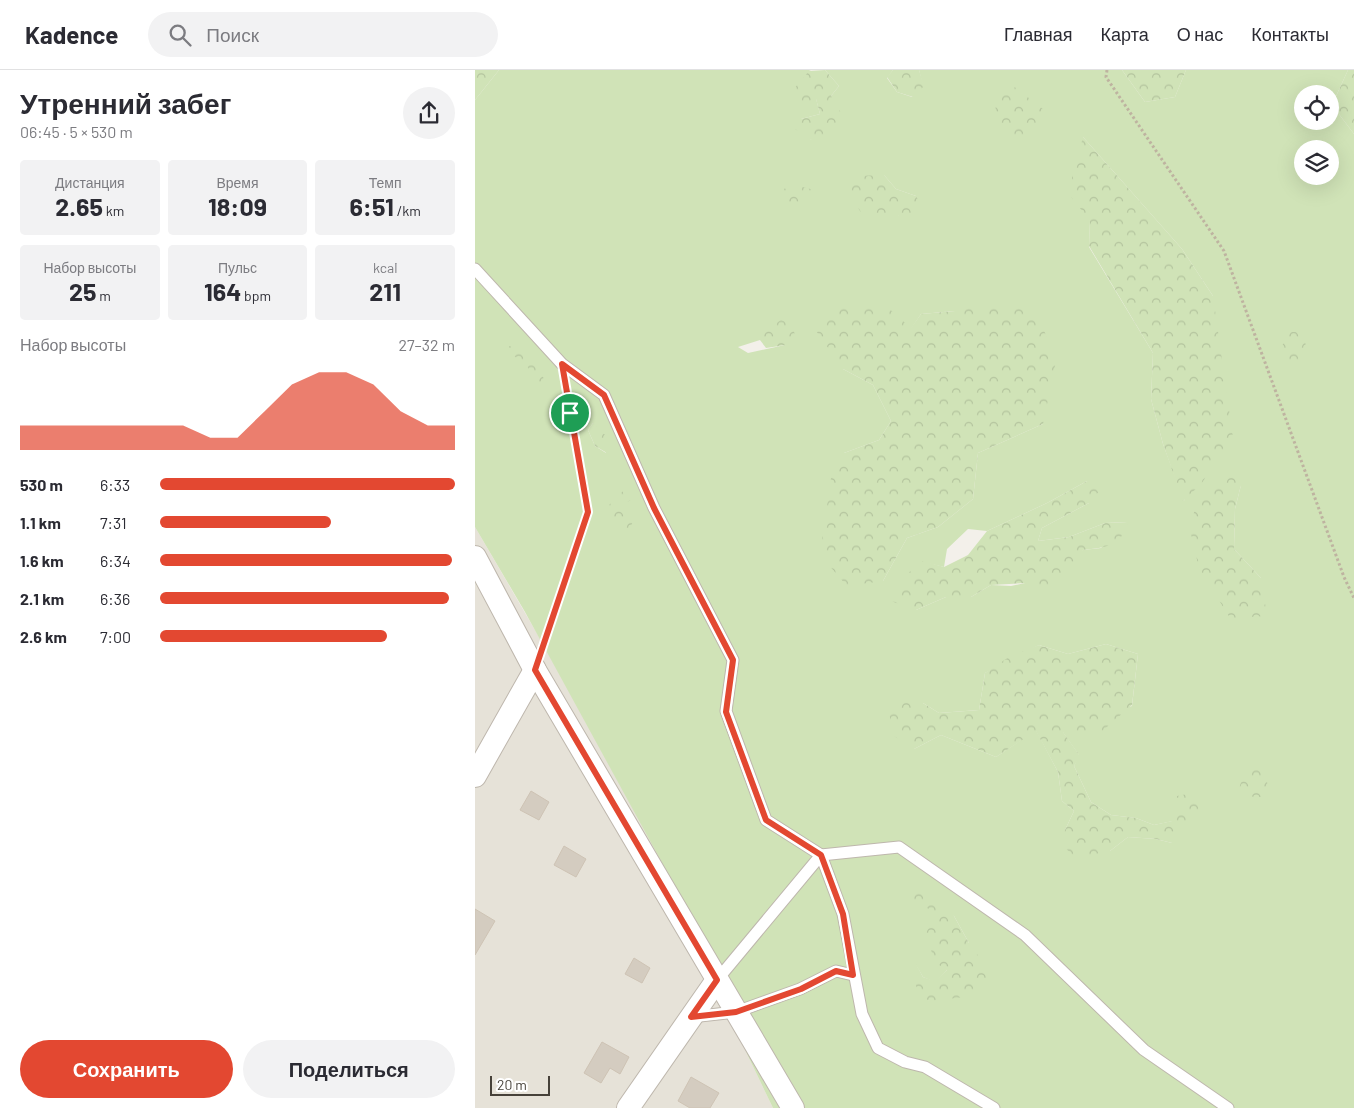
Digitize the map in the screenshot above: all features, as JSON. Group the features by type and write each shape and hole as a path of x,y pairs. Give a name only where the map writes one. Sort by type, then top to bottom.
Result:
{"street":[{"path":"475,557 535,670 793,1108"},
{"path":"475,776 535,670"},
{"path":"628,1108 717,980"}],"lane":[{"path":"475,269 562,364 604,395 654,508 733,660 726,712 766,820 821,855 843,914 861,1014 878,1048 905,1062 925,1067 994,1108"},
{"path":"717,980 821,855 899,847 1025,935 1144,1050 1229,1108"},
{"path":"691,1017 736,1012 801,989 836,971 853,975"}],"path":[{"path":"1107,70 1106,77 1224,250 1344,577 1354,598"},
{"path":"535,670 588,512 562,364"}],"shaded area":[{"path":"475,527 560,673 702,936 747,1054 773,1108 475,1108"}],"green space":[{"path":"475,70 499,70 475,100"},
{"path":"499,70 811,70 809,71 820,114 801,119 811,140 831,96 839,86 825,70 893,70 887,78 897,92 912,97 923,86 919,70 1122,70 1145,102 1175,97 1186,70 1348,70 1339,90 1339,85 1294,85 1294,130 1339,130 1339,114 1354,134 1354,1108 773,1108 747,1054 702,936 525,612 475,527 475,100","holes":["1083,137 1182,249 1213,296 1184,501 1163,444 1151,399 1153,353 1089,247 1090,221","884,175 896,189 916,196 898,216","955,311 1043,424 978,453 973,499 938,527 907,538 883,581 844,453 879,440 891,421 873,385 843,369 911,329 921,314","760,340 785,345 748,353 738,347","593,423 606,453 595,446 588,430","1087,481 1089,503 1042,528 1038,541 1069,537 1105,523 1127,522 1101,548 1083,550 1025,583 1011,586 991,585 971,597 946,597 916,610 923,562 944,567 947,549 968,529 987,531 1047,503","1241,485 1235,509 1234,549 1261,578 1199,568","1106,644 1138,654 1132,706 1062,731 1079,755 1074,766 1091,802 1111,815 1136,818 1154,825 1173,821 1172,843 1156,839 1128,837 1110,851 1065,830 1074,811 1062,801 1058,772 1036,730 996,757 941,735 914,749 923,703 939,713 979,710 985,673 1039,645 1068,654","935,913 954,916 969,943 929,1001 916,965 923,977 935,982 947,970"]},
{"path":"825,70 839,86 831,96 841,113 830,133 811,140 795,129 801,119 820,114 816,99 800,104 787,97 809,71"},
{"path":"893,70 919,70 924,86 913,97 897,92 887,77"},
{"path":"1122,70 1186,70 1175,97 1145,102"},
{"path":"1348,70 1354,70 1354,134 1339,114 1339,90"},
{"path":"1012,85 1043,109 1031,135 1012,139 994,117 997,100"},
{"path":"1083,137 1182,249 1213,296 1233,438 1201,484 1183,501 1163,444 1151,399 1153,353 1089,246 1090,221 1068,193"},
{"path":"884,175 896,189 916,196 924,210 898,216 863,215 848,194 856,176"},
{"path":"799,186 818,191 810,203 789,205 776,197 783,189"},
{"path":"998,302 1038,315 1056,361 1043,424 978,453 973,499 938,527 907,538 883,581 847,586 820,555 831,478 844,453 879,440 891,421 873,385 843,369 814,328 830,309 858,303 885,305 911,328 921,314 955,311"},
{"path":"781,320 791,324 796,337 786,345 766,348 760,340 765,330"},
{"path":"1287,332 1305,332 1306,356 1291,364 1280,353"},
{"path":"516,344 537,357 544,380 539,385 527,366 504,348"},
{"path":"593,423 606,436 607,453 595,446 588,430"},
{"path":"1229,472 1241,485 1235,509 1234,549 1261,578 1267,616 1230,618 1199,568 1189,526 1199,499"},
{"path":"1087,481 1101,489 1089,503 1042,528 1038,541 1069,537 1105,523 1128,522 1125,530 1117,541 1111,544 1083,550 1077,564 1042,591 1025,583 991,585 971,597 946,597 916,610 891,601 902,578 923,561 944,567 968,555 987,531 1047,503"},
{"path":"628,486 634,498 624,504 634,519 627,535 614,530 605,509"},
{"path":"1106,644 1138,654 1132,705 1100,733 1063,732 1080,756 1074,766 1091,802 1111,815 1136,818 1154,825 1172,821 1177,796 1198,792 1203,804 1192,821 1172,843 1156,839 1128,837 1110,851 1076,858 1062,845 1065,830 1074,811 1062,801 1058,772 1036,731 996,757 941,735 914,749 894,736 889,713 904,701 923,703 939,713 979,710 985,673 1009,657 1039,645 1068,654"},
{"path":"1255,768 1266,775 1269,795 1255,798 1239,789 1244,772"},
{"path":"918,887 954,916 969,943 992,975 974,996 929,1001 916,990 916,964 923,977 935,981 947,970 936,963 925,935 935,913 902,892"}],"building":[{"path":"531,791 549,802 539,820 520,810"},
{"path":"564,846 586,859 576,877 554,865"},
{"path":"475,909 495,921 475,955"},
{"path":"634,958 650,968 642,983 625,974"},
{"path":"602,1042 629,1057 620,1074 610,1068 601,1083 584,1073"},
{"path":"691,1077 719,1093 710,1108 690,1108 678,1101"}],"route":[{"path":"562,364 604,395 654,508 733,660 726,712 766,820 821,855 843,914 853,975 836,971 801,989 736,1012 691,1017 717,980 535,670 588,512 570,413 562,364"}]}
